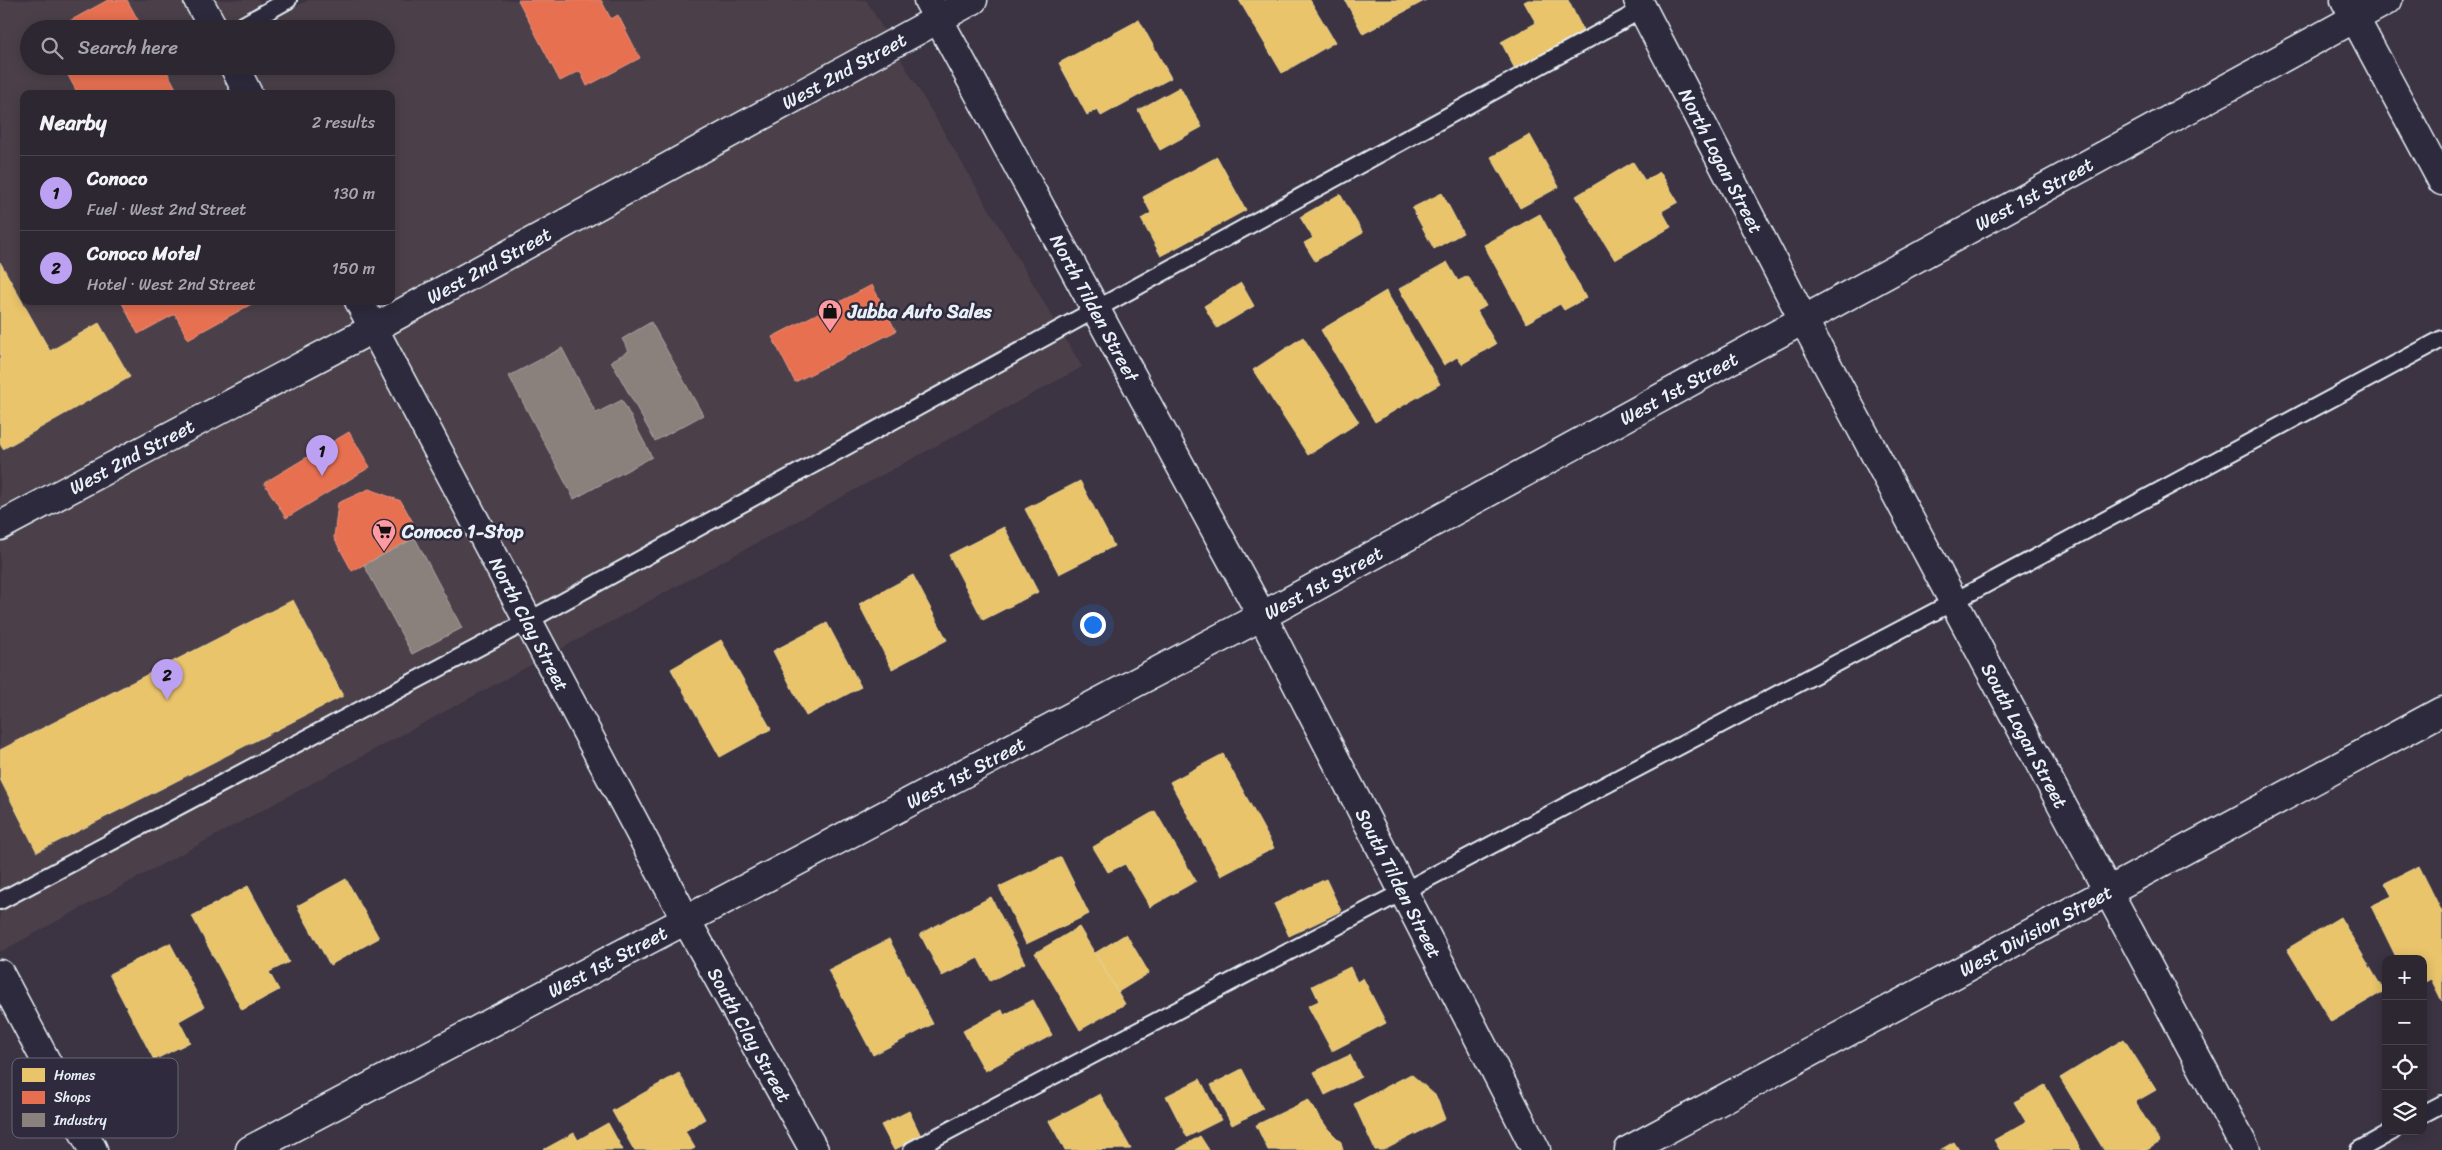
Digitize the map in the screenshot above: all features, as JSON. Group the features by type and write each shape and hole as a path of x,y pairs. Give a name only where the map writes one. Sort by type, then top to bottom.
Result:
{"main road":[{"path":"198,0 209,20"},
{"name":"West 2nd Street","path":"0,526 374,328 933,9 973,0"},
{"name":"West 1st Street","path":"250,1150 1262,616 1804,321 2350,9 2388,0"},
{"name":"North Logan Street","path":"1641,5 1804,321"},
{"name":"North Tilden Street","path":"933,9 1262,616"},
{"path":"2350,9 2442,181"},
{"path":"238,75 246,90"},
{"name":"North Clay Street","path":"361,305 686,920"},
{"name":"South Logan Street","path":"1804,321 2246,1150"},
{"name":"South Tilden Street","path":"1262,616 1536,1150"},
{"name":"West Division Street","path":"1629,1150 2442,711"},
{"name":"South Clay Street","path":"686,920 814,1150"},
{"path":"0,974 44,1058"},
{"path":"87,1138 93,1150"}],"lane":[{"path":"252,20 288,0"},
{"path":"0,901 528,621 1095,310 1641,5"},
{"path":"912,1150 1953,602 2442,339"},
{"path":"2427,1112 2442,1104"},
{"path":"2359,1150 2386,1135"}],"shaded area":[{"path":"0,0 259,0 271,20 309,0 866,0 1082,367 0,952"}],"building: Homes":[{"path":"1239,0 1310,0 1335,42 1282,73"},
{"path":"1345,0 1426,0 1363,34"},
{"path":"1528,0 1568,0 1584,32 1515,69 1501,42 1536,23 1524,2"},
{"path":"1139,20 1171,78 1101,116 1097,109 1087,115 1059,63"},
{"path":"1180,87 1202,127 1160,150 1138,110"},
{"path":"1530,135 1559,187 1520,208 1491,157"},
{"path":"1217,157 1246,210 1161,256 1141,219 1151,213 1143,197"},
{"path":"1633,162 1645,181 1660,172 1678,202 1662,211 1671,227 1615,260 1576,196"},
{"path":"1442,193 1463,233 1434,249 1412,208"},
{"path":"1340,194 1363,233 1315,261 1304,243 1313,238 1300,217"},
{"path":"1540,214 1586,298 1564,310 1560,304 1526,323 1484,245"},
{"path":"0,262 20,298 20,305 24,305 50,351 99,323 130,377 3,449 0,444"},
{"path":"1447,262 1458,281 1468,276 1486,306 1477,311 1496,344 1462,364 1457,357 1444,365 1399,289"},
{"path":"1241,283 1254,306 1217,328 1204,306"},
{"path":"1386,291 1440,384 1375,422 1321,330"},
{"path":"1303,337 1359,422 1308,455 1253,370"},
{"path":"1080,481 1114,546 1059,574 1025,509"},
{"path":"1004,527 1038,592 983,620 949,555"},
{"path":"913,575 947,640 892,669 859,604"},
{"path":"293,600 343,696 37,852 0,779 0,750"},
{"path":"827,623 861,687 806,716 773,651"},
{"path":"721,640 771,729 720,757 671,669"},
{"path":"1223,754 1274,848 1221,876 1170,782"},
{"path":"1155,811 1196,881 1150,907 1125,864 1108,872 1093,847"},
{"path":"1061,857 1089,914 1026,944 999,887"},
{"path":"2419,866 2442,912 2442,1001 2431,979 2427,981 2427,955 2395,955 2371,906 2392,896 2385,883"},
{"path":"346,879 379,938 330,965 297,906"},
{"path":"1326,879 1341,911 1289,936 1274,904"},
{"path":"248,886 289,962 269,972 279,990 242,1010 192,916"},
{"path":"991,897 1025,963 990,981 978,958 942,976 920,934"},
{"path":"2340,917 2382,988 2382,992 2331,1022 2287,949"},
{"path":"1079,927 1125,1004 1080,1030 1035,953"},
{"path":"1126,934 1149,973 1118,992 1095,953"},
{"path":"889,939 933,1024 873,1055 828,970"},
{"path":"170,943 204,1007 179,1021 190,1042 158,1058 153,1058 109,974"},
{"path":"1350,967 1357,982 1363,978 1386,1023 1332,1051 1308,1006 1319,1001 1312,986"},
{"path":"1033,1000 1052,1035 985,1071 963,1031 1002,1010 1004,1015"},
{"path":"2124,1039 2156,1090 2135,1102 2160,1142 2147,1150 2104,1150 2060,1078"},
{"path":"1350,1055 1361,1077 1325,1095 1314,1072"},
{"path":"1242,1069 1263,1109 1232,1125 1211,1085"},
{"path":"679,1073 705,1119 685,1131 695,1148 691,1150 634,1150 612,1111"},
{"path":"1411,1074 1436,1096 1445,1119 1384,1150 1375,1150 1354,1104"},
{"path":"1200,1079 1221,1120 1187,1137 1166,1096"},
{"path":"2045,1085 2081,1150 2000,1150 1994,1140 2026,1122 2014,1102"},
{"path":"1100,1094 1131,1149 1065,1150 1049,1121"},
{"path":"1308,1100 1328,1129 1341,1142 1343,1150 1268,1150 1256,1125"},
{"path":"909,1111 921,1136 894,1150 881,1125"},
{"path":"608,1123 623,1150 543,1150 574,1133 578,1140"},
{"path":"1200,1136 1209,1150 1177,1150"},
{"path":"1954,1142 1959,1150 1940,1150"}],"building: Shops":[{"path":"108,0 127,0 138,20 71,20"},
{"path":"518,0 601,0 611,19 618,15 640,58 587,86 580,71 560,81"},
{"path":"68,75 169,75 177,90 76,90"},
{"path":"872,285 896,331 795,382 772,337"},
{"path":"123,305 250,305 188,339 175,314 138,334"},
{"path":"349,432 370,467 286,518 264,483"},
{"path":"369,489 401,501 420,535 352,571 334,538 338,503"}],"building: Industry":[{"path":"651,322 703,415 655,441 611,361 629,351 622,339"},
{"path":"562,348 596,413 622,400 652,457 574,499 509,376"},
{"path":"415,538 462,628 412,654 364,565"}],"place":[{"name":"Jubba Auto Sales","path":"830,332"},
{"name":"Conoco","path":"322,476"},
{"name":"Conoco 1-Stop","path":"384,552"},
{"name":"Conoco Motel","path":"167,700"}]}
